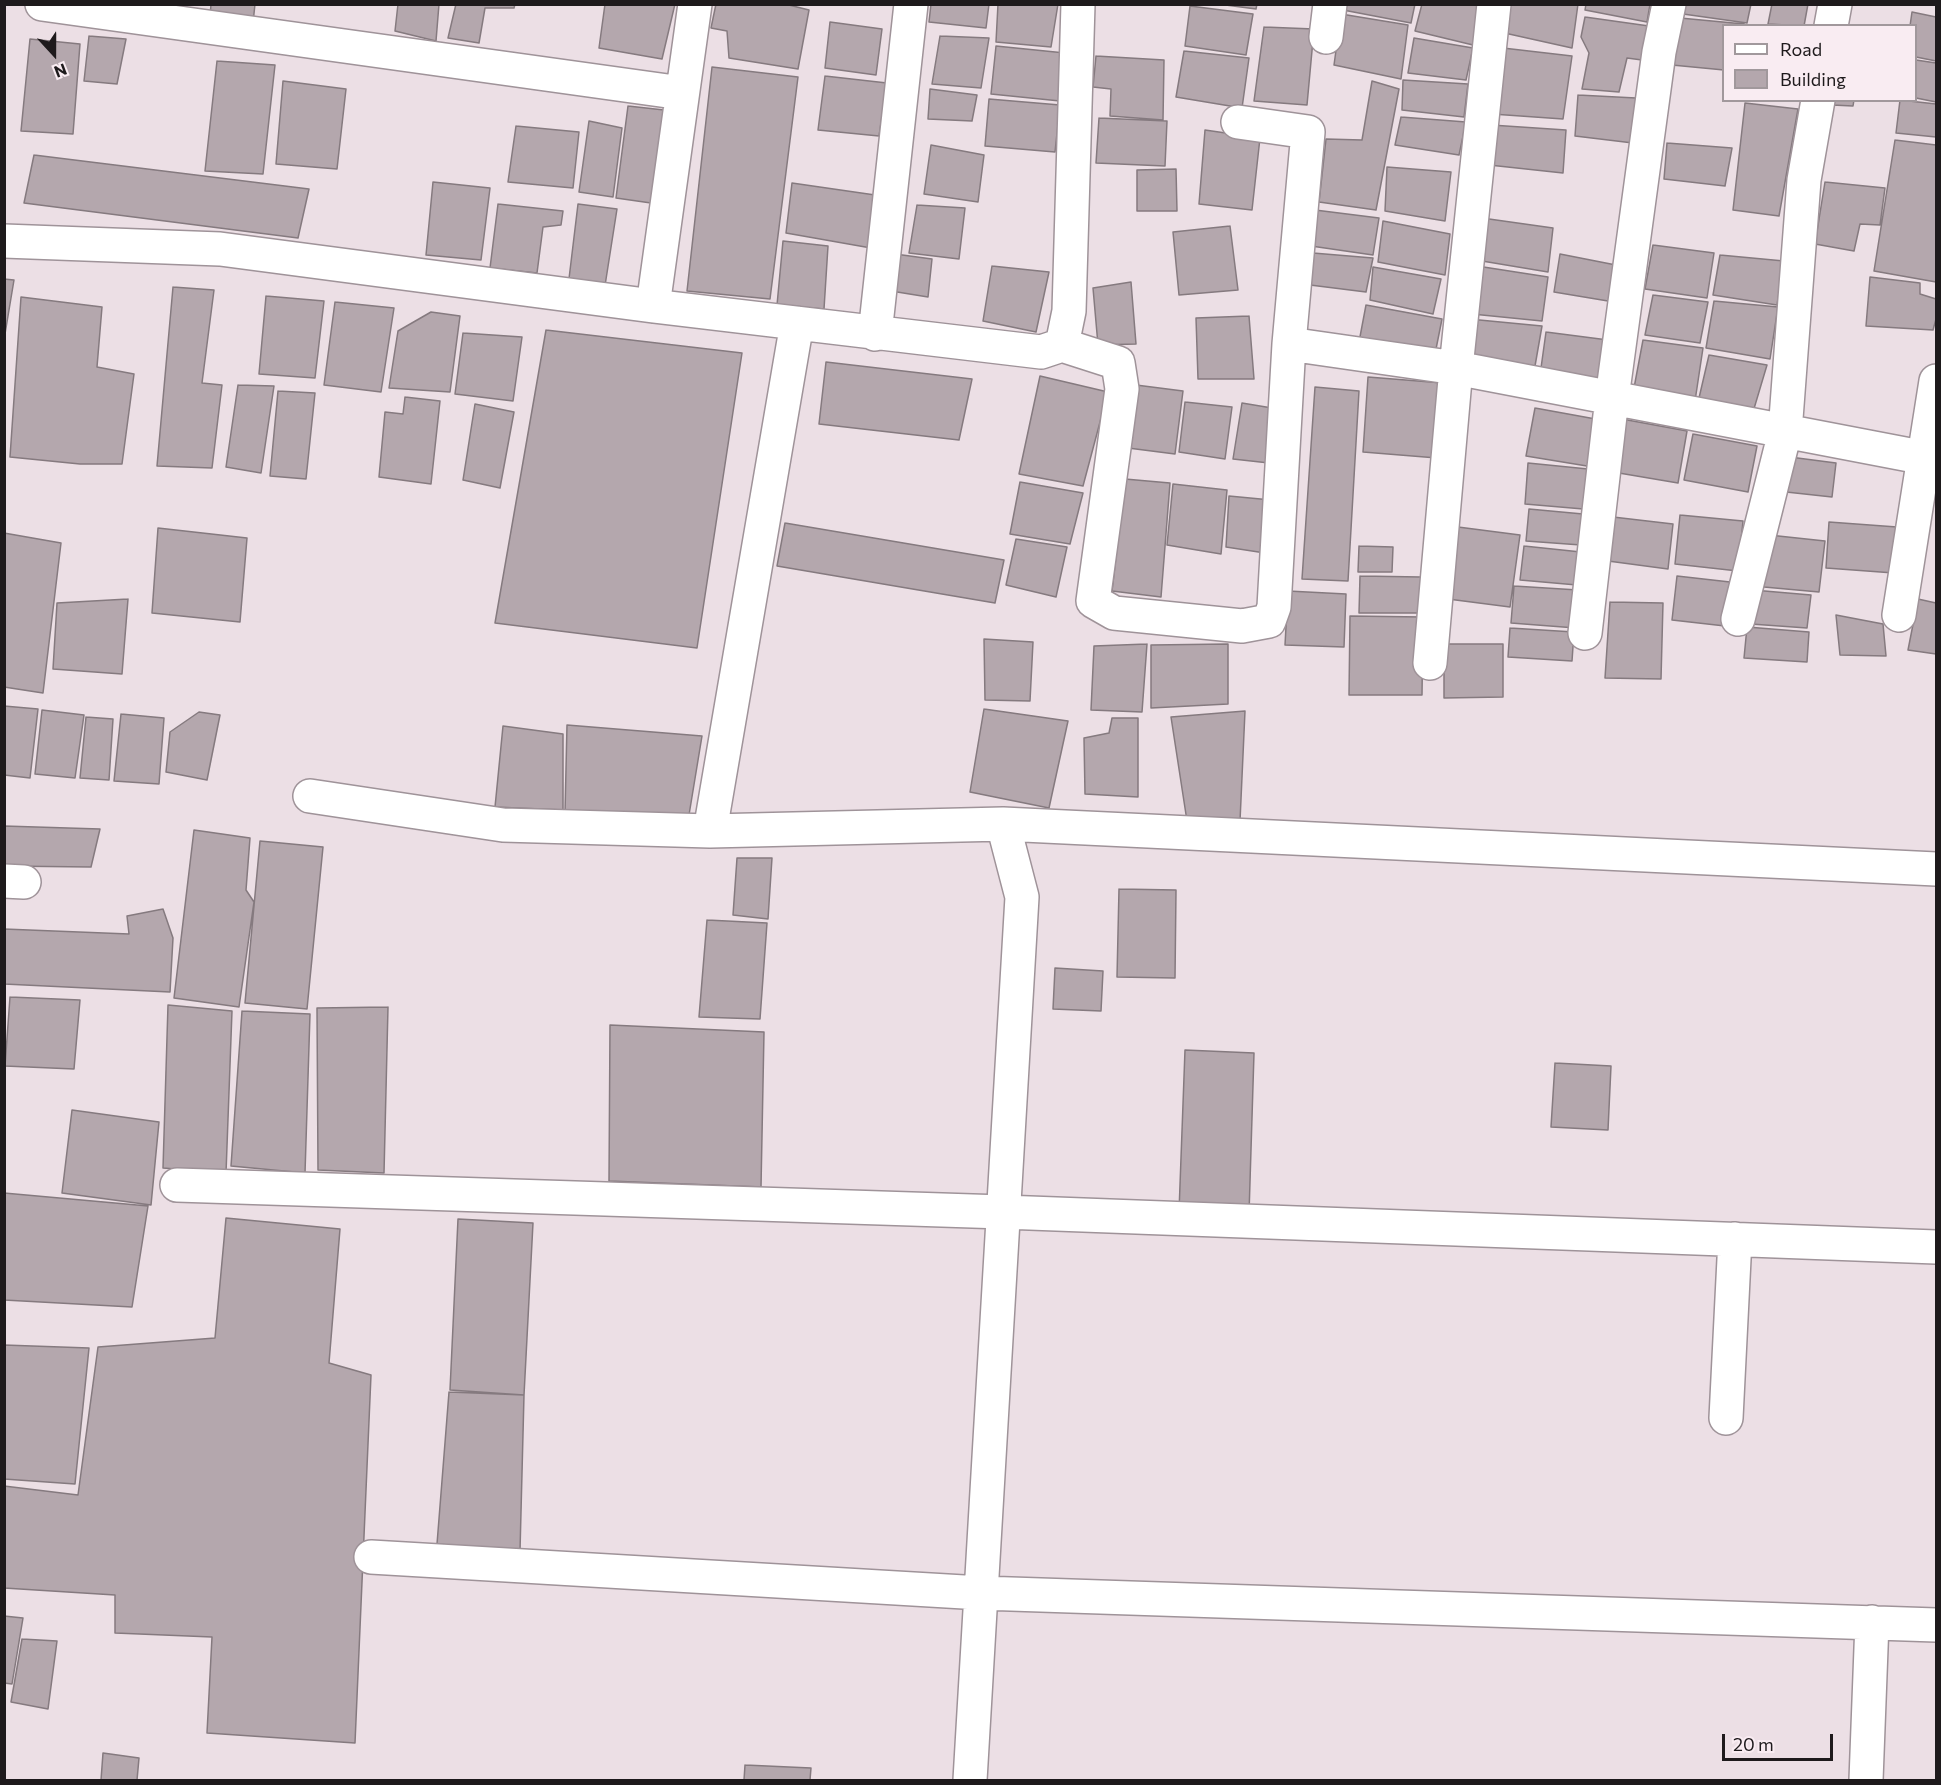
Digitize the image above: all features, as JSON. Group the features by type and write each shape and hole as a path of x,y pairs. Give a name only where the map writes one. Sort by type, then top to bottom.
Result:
{"street":[{"path":"42,4 682,93"},
{"path":"653,306 695,4"},
{"path":"875,334 911,4"},
{"path":"1062,345 1069,311 1078,4"},
{"path":"1326,37 1329,4"},
{"path":"1430,663 1456,368 1494,4"},
{"path":"1585,633 1612,398 1659,52 1669,4"},
{"path":"1831,24 1835,4"},
{"path":"1738,619 1785,432 1804,180 1818,102"},
{"path":"4,241 220,249 875,334 1041,352 1062,345 1118,363 1122,389 1093,601 1114,613 1242,626 1269,621 1274,607 1289,345 1308,132 1238,122"},
{"path":"710,831 797,323"},
{"path":"1289,345 1456,368 1931,460"},
{"path":"1899,615 1931,460 1936,381"},
{"path":"310,796 503,825 710,831 1003,824 1936,868"},
{"path":"970,1780 1022,897 1003,824"},
{"path":"177,1185 1936,1246"},
{"path":"1726,1418 1735,1239"},
{"path":"371,1557 981,1593 1936,1625"},
{"path":"1866,1780 1872,1622"}],"building":[{"path":"211,4 255,4 253,23 210,17"},
{"path":"398,4 439,4 436,41 395,31"},
{"path":"456,4 515,4 514,8 485,8 479,43 448,38"},
{"path":"605,4 675,4 662,59 599,48"},
{"path":"716,4 785,4 809,10 798,69 729,58 727,31 711,28"},
{"path":"931,4 989,4 986,28 929,22"},
{"path":"998,4 1058,4 1051,47 996,42"},
{"path":"1218,4 1257,4 1256,9"},
{"path":"1344,4 1415,4 1411,23 1343,10"},
{"path":"1422,4 1475,4 1485,7 1473,45 1415,31"},
{"path":"1504,4 1578,4 1572,48 1500,32"},
{"path":"1586,4 1650,4 1647,22 1585,10"},
{"path":"1677,4 1751,4 1747,23 1676,13"},
{"path":"1772,4 1808,4 1804,24 1768,24"},
{"path":"1190,6 1253,14 1246,55 1185,46"},
{"path":"1912,12 1936,17 1936,61 1917,57 1917,24 1910,24"},
{"path":"1341,14 1408,25 1401,79 1334,65"},
{"path":"1585,17 1649,26 1642,60 1627,58 1619,92 1582,89 1589,53 1581,37"},
{"path":"1680,18 1744,24 1722,24 1722,70 1672,65"},
{"path":"830,22 882,29 876,75 825,68"},
{"path":"1264,27 1314,29 1307,105 1254,101"},
{"path":"89,36 126,39 117,84 84,81"},
{"path":"940,36 989,38 981,88 932,84"},
{"path":"1414,38 1473,48 1466,80 1408,73"},
{"path":"30,39 80,44 73,134 21,131"},
{"path":"996,46 1065,53 1060,101 991,94"},
{"path":"1503,48 1572,56 1563,119 1492,114"},
{"path":"1184,51 1249,58 1242,108 1176,97"},
{"path":"1096,56 1164,60 1163,120 1110,116 1111,89 1093,87"},
{"path":"1917,60 1936,63 1936,102 1917,98"},
{"path":"217,61 275,65 263,174 205,171"},
{"path":"712,67 798,77 770,299 687,291"},
{"path":"825,76 887,83 879,136 818,130"},
{"path":"1403,80 1468,84 1464,117 1402,110"},
{"path":"283,81 346,89 337,169 276,164"},
{"path":"1372,81 1399,89 1376,210 1319,202 1326,139 1362,140"},
{"path":"930,89 977,95 972,121 928,119"},
{"path":"1578,95 1636,98 1633,143 1575,136"},
{"path":"989,99 1060,105 1055,152 985,146"},
{"path":"1832,102 1854,102 1853,106 1832,105"},
{"path":"1900,102 1936,104 1936,137 1896,133"},
{"path":"1745,103 1798,109 1779,216 1733,210"},
{"path":"628,106 664,110 651,203 616,198"},
{"path":"1401,117 1466,122 1459,155 1395,145"},
{"path":"1099,118 1167,121 1165,166 1096,163"},
{"path":"589,121 622,128 613,197 579,192"},
{"path":"1491,125 1566,130 1563,173 1489,165"},
{"path":"516,126 579,132 573,188 508,182"},
{"path":"1205,130 1260,138 1252,210 1199,204"},
{"path":"1895,140 1936,145 1936,282 1874,271"},
{"path":"1667,143 1732,148 1725,186 1664,179"},
{"path":"931,145 984,155 978,202 924,194"},
{"path":"34,155 309,189 298,238 24,203"},
{"path":"1387,167 1451,172 1445,221 1385,211"},
{"path":"1176,169 1177,211 1137,211 1137,170"},
{"path":"433,182 490,188 481,260 426,255"},
{"path":"1825,182 1885,188 1880,225 1860,224 1854,251 1815,244"},
{"path":"792,183 882,196 871,248 786,233"},
{"path":"498,204 563,211 561,225 543,227 537,273 490,268"},
{"path":"578,204 617,209 604,292 568,287"},
{"path":"917,205 965,208 959,259 909,253"},
{"path":"1315,210 1379,218 1373,255 1311,246"},
{"path":"1482,218 1553,228 1548,272 1476,260"},
{"path":"1383,221 1450,234 1445,275 1378,262"},
{"path":"1230,226 1238,290 1179,295 1173,232"},
{"path":"783,241 828,246 824,309 777,305"},
{"path":"1653,245 1714,253 1707,298 1645,289"},
{"path":"1313,253 1373,258 1366,292 1310,285"},
{"path":"895,254 932,259 928,297 891,291"},
{"path":"1560,254 1626,267 1620,303 1554,292"},
{"path":"1720,255 1784,261 1777,305 1713,295"},
{"path":"992,266 1049,272 1036,332 983,321"},
{"path":"1477,266 1548,277 1542,321 1472,314"},
{"path":"1373,267 1441,279 1433,314 1370,300"},
{"path":"1870,277 1920,283 1920,294 1936,299 1936,319 1933,330 1866,326"},
{"path":"4,279 14,280 4,340"},
{"path":"1131,282 1136,344 1098,345 1093,288"},
{"path":"173,287 214,290 202,383 222,385 212,468 157,466"},
{"path":"1653,295 1708,302 1700,343 1645,335"},
{"path":"266,296 324,301 315,378 259,374"},
{"path":"21,297 102,307 97,367 134,374 122,464 80,464 10,457"},
{"path":"1714,301 1778,307 1770,359 1706,348"},
{"path":"335,302 394,308 381,392 324,385"},
{"path":"1366,305 1442,319 1435,354 1359,342"},
{"path":"431,312 460,316 450,392 389,388 398,331"},
{"path":"1249,316 1254,379 1198,379 1196,318"},
{"path":"1469,319 1542,326 1535,366 1464,357"},
{"path":"546,330 742,353 697,648 495,623"},
{"path":"1546,332 1608,340 1606,381 1541,368"},
{"path":"463,333 522,337 513,401 455,394"},
{"path":"1643,340 1703,348 1695,401 1634,388"},
{"path":"1709,355 1767,365 1753,412 1699,398"},
{"path":"826,362 972,379 959,440 819,424"},
{"path":"1040,376 1108,392 1083,486 1019,474"},
{"path":"1368,377 1443,383 1437,458 1363,452"},
{"path":"238,385 274,386 261,473 226,467"},
{"path":"1136,385 1183,391 1175,454 1128,448"},
{"path":"1315,387 1359,391 1348,581 1302,579"},
{"path":"278,391 315,393 306,479 270,476"},
{"path":"405,397 440,401 431,484 379,477 385,412 403,414"},
{"path":"1185,402 1232,407 1225,459 1179,452"},
{"path":"1242,403 1278,409 1269,463 1233,459"},
{"path":"475,404 514,412 500,488 463,480"},
{"path":"1535,408 1601,420 1593,467 1526,456"},
{"path":"1622,419 1687,431 1678,483 1613,472"},
{"path":"1693,434 1757,446 1748,492 1684,480"},
{"path":"1782,456 1836,463 1832,497 1777,491"},
{"path":"1528,463 1598,470 1595,510 1525,504"},
{"path":"1125,479 1170,483 1161,597 1112,591"},
{"path":"1020,482 1083,493 1070,544 1010,534"},
{"path":"1173,484 1227,490 1221,554 1167,545"},
{"path":"1229,496 1271,500 1265,553 1226,547"},
{"path":"1529,509 1583,514 1581,545 1526,541"},
{"path":"1680,515 1743,521 1738,571 1675,564"},
{"path":"1613,517 1673,524 1668,569 1608,561"},
{"path":"1829,522 1897,527 1894,573 1826,568"},
{"path":"785,523 1004,560 995,603 777,566"},
{"path":"1458,527 1520,535 1510,607 1448,599"},
{"path":"158,528 247,538 240,622 152,613"},
{"path":"4,533 61,543 43,693 4,687"},
{"path":"1769,535 1825,541 1819,592 1764,587"},
{"path":"1016,539 1067,547 1056,597 1006,585"},
{"path":"1359,546 1393,547 1392,572 1358,572"},
{"path":"1524,546 1581,552 1577,585 1520,580"},
{"path":"1360,576 1421,577 1421,613 1359,613"},
{"path":"1677,576 1730,582 1725,626 1672,620"},
{"path":"1514,586 1578,590 1576,628 1511,623"},
{"path":"1753,590 1811,595 1807,628 1751,624"},
{"path":"1288,591 1346,594 1344,647 1285,645"},
{"path":"128,599 122,674 53,669 57,603"},
{"path":"1918,599 1936,603 1936,654 1908,650"},
{"path":"1610,602 1663,603 1661,679 1605,678"},
{"path":"1836,615 1883,624 1886,656 1840,655"},
{"path":"1350,616 1423,617 1422,695 1349,695"},
{"path":"1747,627 1809,632 1807,662 1744,658"},
{"path":"1510,628 1574,632 1572,661 1508,657"},
{"path":"984,639 1033,642 1030,701 985,700"},
{"path":"1147,644 1142,712 1091,710 1094,646"},
{"path":"1228,644 1228,704 1151,708 1151,645"},
{"path":"1444,644 1503,644 1503,697 1444,698"},
{"path":"4,706 38,709 30,778 4,775"},
{"path":"984,709 1068,721 1049,808 970,792"},
{"path":"42,710 84,715 75,778 35,774"},
{"path":"1245,711 1240,821 1187,821 1171,717"},
{"path":"199,712 220,715 207,780 166,772 170,732"},
{"path":"121,714 164,718 159,784 114,781"},
{"path":"86,717 113,719 109,780 80,778"},
{"path":"1112,718 1138,718 1138,797 1085,794 1084,738 1109,733"},
{"path":"567,725 702,736 688,821 565,813"},
{"path":"503,726 563,734 563,810 495,807"},
{"path":"4,826 100,829 91,867 4,866"},
{"path":"194,830 250,838 246,890 254,902 239,1007 174,998"},
{"path":"260,841 323,847 307,1009 245,1003"},
{"path":"737,858 772,858 768,919 733,915"},
{"path":"1119,889 1176,890 1175,978 1117,977"},
{"path":"163,909 173,938 170,992 4,984 4,929 129,934 127,916"},
{"path":"707,920 767,923 760,1019 699,1017"},
{"path":"1055,968 1103,971 1101,1011 1053,1009"},
{"path":"10,997 80,1000 74,1069 5,1066"},
{"path":"168,1005 232,1011 226,1173 163,1168"},
{"path":"388,1007 384,1173 318,1170 317,1008"},
{"path":"242,1011 310,1014 305,1173 231,1166"},
{"path":"610,1025 764,1032 761,1187 609,1181"},
{"path":"1185,1050 1254,1053 1249,1214 1179,1212"},
{"path":"1555,1063 1611,1066 1608,1130 1551,1127"},
{"path":"72,1110 159,1122 151,1205 62,1193"},
{"path":"4,1193 148,1206 132,1307 4,1300"},
{"path":"226,1218 340,1229 329,1363 371,1375 355,1743 207,1733 212,1637 115,1633 115,1595 4,1588 4,1486 78,1495 98,1347 215,1338"},
{"path":"458,1219 533,1223 524,1395 450,1390"},
{"path":"4,1345 89,1348 75,1484 4,1479"},
{"path":"449,1392 524,1395 520,1551 437,1544"},
{"path":"4,1616 23,1618 12,1684 4,1683"},
{"path":"22,1639 57,1641 48,1709 11,1702"},
{"path":"103,1753 139,1758 137,1780 101,1780"},
{"path":"745,1765 811,1768 810,1780 744,1780"}]}
